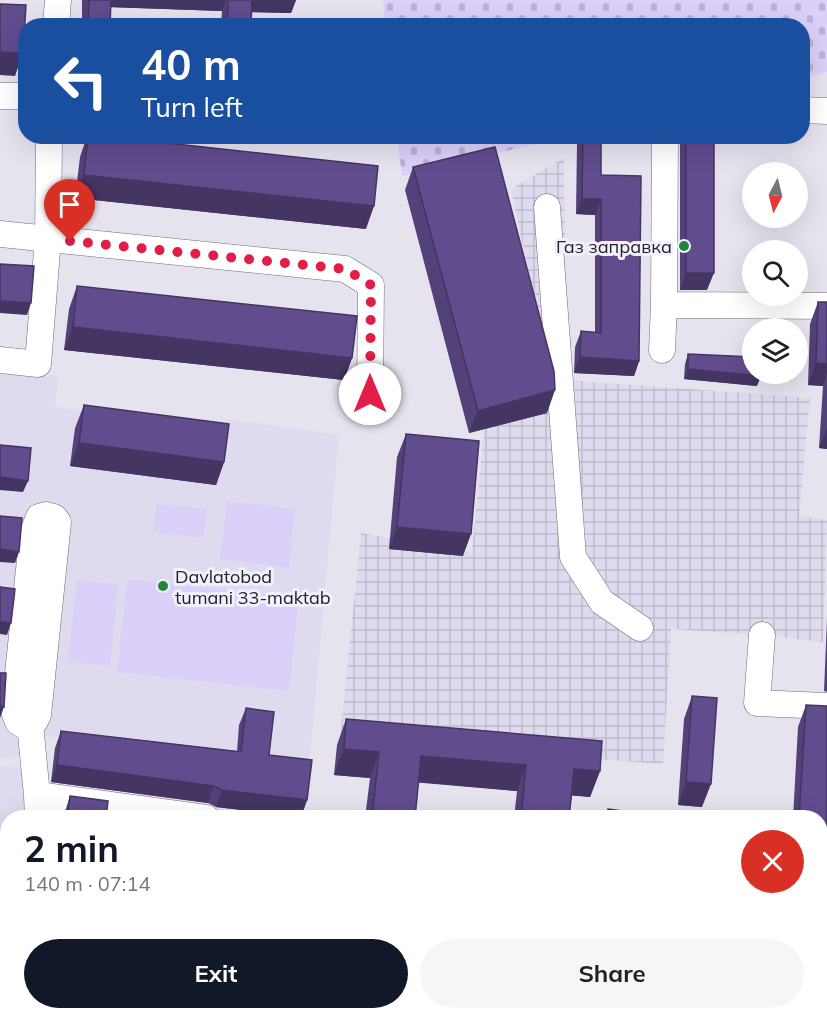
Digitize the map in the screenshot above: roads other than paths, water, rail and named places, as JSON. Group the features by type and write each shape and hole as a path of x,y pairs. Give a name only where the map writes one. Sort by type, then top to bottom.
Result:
{"street":[{"path":"57,18 58,0"},
{"path":"0,96 18,96"},
{"path":"810,110 827,111"},
{"path":"0,360 38,364 48,238 50,144"},
{"path":"662,350 665,144"},
{"path":"547,207 573,557 602,602 640,628"},
{"path":"0,234 345,269 371,285 370,394"},
{"path":"664,305 827,306"},
{"path":"46,515 54,517 58,522 38,715 30,724 18,722 14,711 33,532 39,517 46,515"},
{"path":"762,635 757,703 827,706"},
{"path":"30,724 37,806 88,810"}],"place":[{"name":"Газ заправка","path":"684,246"},
{"name":"Davlatobod tumani 33-maktab","path":"163,586"}]}
